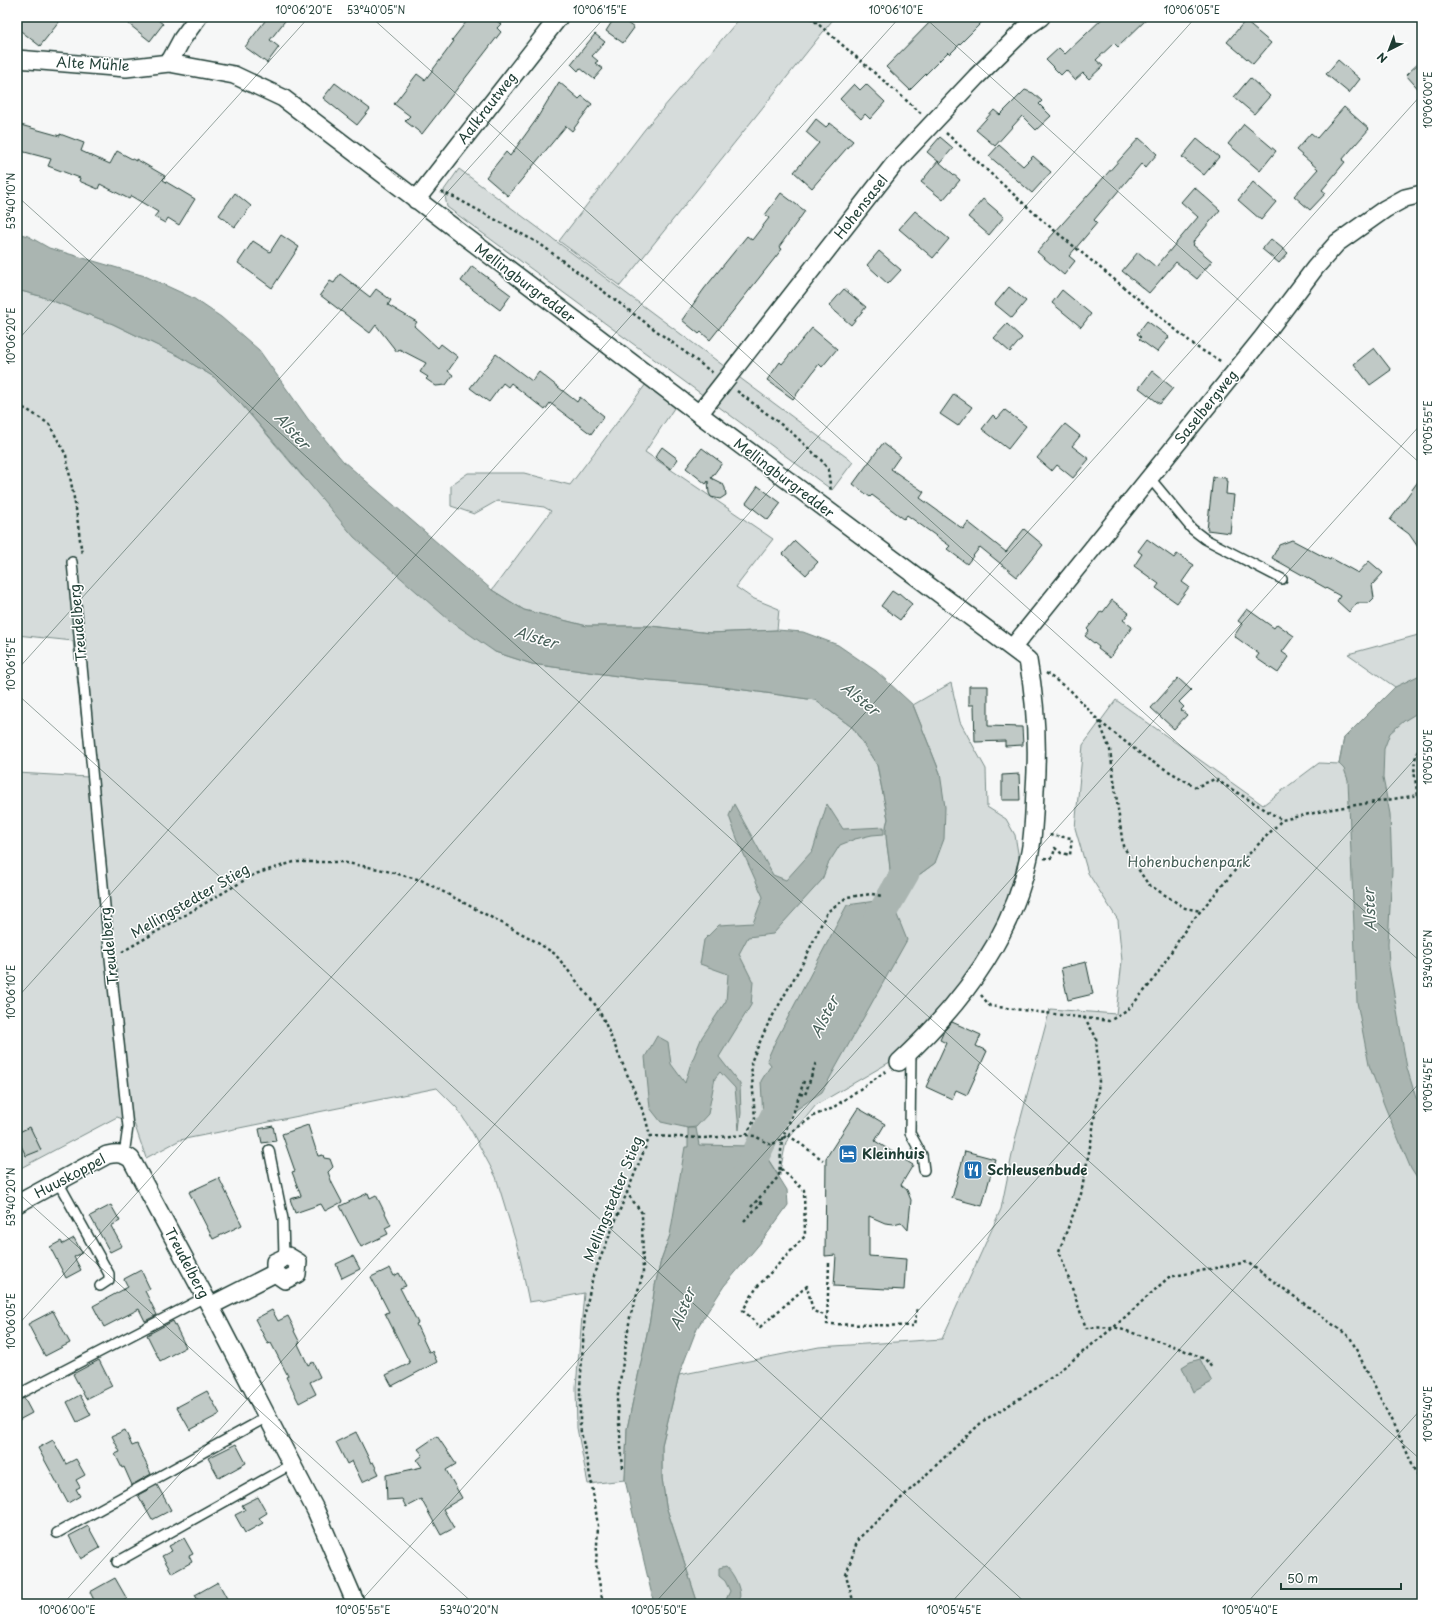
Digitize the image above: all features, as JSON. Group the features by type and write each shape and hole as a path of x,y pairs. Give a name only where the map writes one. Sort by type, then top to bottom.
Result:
{"street":[{"path":"169,63 182,39 198,17"},
{"name":"Aalkrautweg","path":"416,200 559,17"},
{"name":"Hohensasel","path":"699,414 895,163 932,122 1028,26 1041,17"},
{"name":"Alte Mühle","path":"17,59 126,68 169,63"},
{"name":"Mellingburgredder","path":"169,63 234,75 283,98 699,414 1013,647 1028,660"},
{"name":"Saselbergweg","path":"1013,647 1263,337 1315,268 1337,243 1385,209 1405,198 1422,194"},
{"path":"905,1056 935,1028 971,983 998,939 1017,897 1029,857 1037,768 1036,725 1028,660"},
{"name":"Huuskoppel","path":"17,1204 107,1155 116,1153 124,1154"},
{"name":"Treudelberg","path":"124,1154 134,1163 292,1464 316,1511 356,1604"},
{"name":"Treudelberg","path":"208,1302 275,1273 285,1280 297,1274 298,1262 288,1256 284,1257"}],"lane":[{"path":"1149,477 1192,529 1205,540 1282,579"},
{"name":"Treudelberg","path":"72,562 110,958 128,1127 124,1154"},
{"path":"905,1056 910,1133 922,1155 924,1170"},
{"path":"269,1150 282,1219 284,1257"},
{"path":"58,1182 109,1274 109,1280 100,1286"},
{"path":"17,1394 208,1302"},
{"path":"57,1533 267,1417"},
{"path":"117,1562 292,1464"}],"path":[{"path":"810,17 932,122 1043,221 1198,348 1220,360 1235,372"},
{"path":"426,186 454,197 540,244 791,432 821,460 828,469 835,516"},
{"path":"17,407 26,409 49,424 66,455 83,554 72,562"},
{"path":"1028,660 1071,691 1100,721 1146,758 1196,787 1215,779 1282,820"},
{"path":"1100,721 1110,750 1123,846 1148,884 1185,908 1201,911"},
{"path":"1418,795 1414,764 1418,750 1422,746"},
{"path":"990,1006 1109,1021 1127,1011 1152,982 1187,927 1248,855 1282,820 1332,808 1418,795 1422,797"},
{"path":"1032,833 1072,838 1070,854 1061,853 1055,848"},
{"name":"Mellingstedter Stieg","path":"110,958 255,874 294,862 341,862 421,880 530,938 555,954 594,1002 603,1018 645,1116 650,1136 593,1276 582,1325 580,1427 582,1443 592,1485 598,1526 596,1564 603,1604"},
{"path":"746,1135 755,1119 751,1062 767,1026 804,959 827,912 847,897 872,894 882,896"},
{"path":"1083,1017 1096,1037 1099,1082 1092,1136 1081,1194 1059,1251 1086,1328 1114,1327 1171,1345 1204,1359 1213,1369"},
{"path":"650,1136 700,1138 746,1135 754,1136 771,1144 782,1139 815,1115 831,1109 905,1056"},
{"path":"800,1094 804,1095 816,1062"},
{"path":"751,1206 779,1176 781,1169 782,1139 804,1081"},
{"path":"788,1135 823,1160"},
{"path":"781,1169 804,1190 805,1236 757,1287 743,1310 760,1327 807,1286 813,1311 827,1316"},
{"path":"623,1468 616,1401 630,1318 643,1274 642,1213 627,1193"},
{"path":"744,1221 760,1203 757,1200"},
{"path":"854,1604 846,1575 858,1539 983,1421 1043,1384 1114,1327 1170,1276 1247,1262 1350,1337 1406,1450 1422,1488"},
{"path":"829,1264 826,1324 914,1326 917,1308"}],"green space":[{"path":"741,17 835,17 620,286 559,241 645,129"},
{"path":"459,169 853,462 832,490 447,207 444,190"},
{"path":"17,290 40,296 113,324 179,356 214,377 242,405 302,476 495,652 532,664 639,679 709,685 815,700 853,728 877,765 888,819 886,824 886,838 890,876 887,891 912,880 935,863 940,773 913,705 951,683 960,722 986,769 987,807 1006,819 1015,835 1019,859 1001,921 958,989 902,1055 816,1105 786,1142 779,1176 764,1153 670,1235 661,1260 655,1286 650,1319 627,1429 625,1480 588,1484 577,1428 576,1387 584,1293 543,1301 529,1302 518,1249 496,1177 472,1132 457,1108 437,1088 180,1140 146,1158 134,1123 117,1117 17,1170 17,773 88,777 73,641 17,635"},
{"path":"646,384 676,405 645,452 773,539 736,587 752,598 779,609 777,630 710,633 651,626 587,626 524,610 492,590 551,511 544,507 497,501 474,514 451,506 451,485 468,473 524,473 570,485"},
{"name":"Hohenbuchenpark","path":"1422,634 1422,1604 698,1604 666,1506 662,1478 662,1445 679,1375 819,1347 942,1339 1001,1209 1015,1140 1050,1009 1116,1014 1122,961 1118,920 1088,873 1075,828 1083,745 1116,700 1263,805 1319,763 1339,764 1344,738 1395,687 1348,654"}],"water":[{"path":"17,233 28,236 49,248 145,276 193,298 221,317 259,350 308,419 343,461 492,590 524,610 587,626 651,626 710,633 777,630 803,632 838,645 876,671 913,705 940,773 945,807 944,839 935,863 912,880 899,898 886,892 890,876 886,839 886,825 888,819 877,765 853,728 815,700 709,685 639,679 532,664 495,652 449,620 354,537 242,405 214,377 179,356 113,324 40,296 17,290"},
{"path":"1422,674 1422,710 1404,721 1390,733 1384,749 1383,778 1390,814 1392,870 1388,944 1389,966 1407,1068 1416,1098 1422,1109 1422,1186 1411,1169 1369,1065 1357,1002 1348,780 1344,769 1339,764 1344,738 1395,687"},
{"path":"734,804 773,875 786,880 813,850 827,804 843,829 884,827 884,834 855,839 840,845 828,864 822,880 773,934 748,937 739,954 753,982 751,1005 719,1057 740,1084 741,1113 739,1130 735,1088 720,1072 715,1078 708,1114 696,1127 688,1128 661,1122 650,1108 645,1057 657,1036 668,1042 671,1064 685,1083 690,1066 702,1037 726,1001 728,974 700,964 704,940 719,925 753,923 763,897 738,841 729,816"},
{"path":"883,900 893,905 907,940 822,1092 781,1120 770,1141 757,1134 763,1118 761,1081 771,1065 767,1060 775,1042 847,905"},
{"path":"688,1128 696,1128 699,1145 751,1146 755,1140 761,1142 767,1147 764,1153 787,1190 788,1205 762,1241 724,1286 697,1328 679,1375 662,1445 662,1478 666,1506 698,1604 654,1604 625,1480 627,1429 650,1319 655,1286 661,1260 670,1235 685,1147 688,1147"},
{"path":"1200,1359 1212,1382 1193,1392 1182,1367 1190,1362"},
{"path":"726,1566 735,1578 739,1589 740,1599 738,1604 726,1604 725,1602 730,1591 725,1581 719,1576 719,1568"}],"building":[{"path":"17,17 63,17 40,46 17,28"},
{"path":"120,17 154,17 163,24 150,41"},
{"path":"268,17 288,17 270,40 279,47 267,63 245,47"},
{"path":"470,17 491,17 501,24 497,28 501,32 422,134 405,121 410,116 394,104 417,74 425,80 454,41 452,40"},
{"path":"615,17 619,17 634,28 623,43 606,31"},
{"path":"935,17 987,17 950,54 948,52 910,90 886,67"},
{"path":"1104,17 1149,17 1118,47 1114,43 1096,60 1103,66 1089,79 1083,73 1075,80 1066,70 1061,75 1046,60 1059,48 1065,54"},
{"path":"1245,21 1271,43 1253,64 1227,42"},
{"path":"595,34 605,42 592,56 598,61 595,63 603,69 594,79 580,68 578,71 571,64"},
{"path":"1338,60 1360,79 1349,93 1326,74"},
{"path":"1422,60 1422,93 1406,75"},
{"path":"1250,78 1270,96 1254,114 1234,97"},
{"path":"559,82 579,99 582,96 592,104 572,131 566,126 508,196 486,177 506,152 510,156 536,120"},
{"path":"335,83 370,109 357,125 323,98"},
{"path":"854,84 860,90 866,84 885,102 870,119 865,114 861,119 840,99"},
{"path":"1025,90 1033,93 1042,101 1039,104 1051,116 1036,130 1022,116 995,146 976,130 994,110 1000,115"},
{"path":"1344,107 1369,129 1342,160 1345,162 1322,190 1326,193 1310,210 1294,196 1318,169 1296,150 1311,133 1317,138"},
{"path":"816,119 826,127 830,123 853,141 812,188 794,172 819,143 806,132"},
{"path":"17,124 60,136 60,134 84,143 81,151 110,164 117,151 136,161 136,159 165,176 163,180 195,199 179,225 168,218 165,223 154,217 158,212 131,196 129,199 100,184 98,189 79,181 80,178 48,166 51,159 17,150"},
{"path":"1244,124 1276,151 1260,171 1228,144"},
{"path":"940,137 953,148 940,163 927,152"},
{"path":"1139,138 1157,154 1145,168 1141,164 1094,220 1097,223 1069,256 1075,261 1064,275 1037,252"},
{"path":"1197,139 1219,157 1204,175 1182,157"},
{"path":"999,145 1023,166 1033,156 1051,172 1032,193 989,156"},
{"path":"938,161 960,180 943,200 921,182"},
{"path":"1253,182 1276,202 1261,220 1238,200"},
{"path":"1194,187 1220,210 1193,242 1193,245 1212,261 1197,279 1176,262 1149,293 1122,271 1138,252 1156,267 1198,217 1181,202"},
{"path":"235,193 251,206 235,227 219,215"},
{"path":"781,193 805,211 779,247 782,249 710,340 701,332 699,334 682,320 704,289 747,236 752,240 769,218 765,215"},
{"path":"983,199 1004,217 989,235 968,217"},
{"path":"915,211 949,239 933,258 899,229"},
{"path":"281,235 299,247 272,288 238,263 253,241 270,252"},
{"path":"1271,239 1288,253 1279,263 1262,249"},
{"path":"879,251 901,270 888,284 867,265"},
{"path":"472,266 511,295 500,310 461,281"},
{"path":"340,274 370,297 376,289 391,300 388,305 417,322 414,326 438,348 441,344 458,357 448,371 453,375 446,385 436,386 426,379 428,377 420,372 426,363 399,349 397,352 376,325 370,333 320,295 330,281 334,283"},
{"path":"1009,287 1026,301 1012,318 995,304"},
{"path":"844,289 866,307 851,325 829,306"},
{"path":"1062,290 1091,314 1081,327 1052,303"},
{"path":"1147,321 1169,337 1157,352 1139,339 1141,337 1137,334"},
{"path":"1007,324 1022,338 1010,352 994,338"},
{"path":"812,328 837,349 822,367 819,364 793,399 767,380 780,362 782,364"},
{"path":"1374,348 1391,370 1370,385 1354,364"},
{"path":"496,354 532,381 539,372 577,402 580,397 604,416 591,434 550,403 545,410 511,383 508,387 503,383 489,402 470,388"},
{"path":"1152,371 1173,388 1160,404 1139,388"},
{"path":"954,394 972,407 958,426 940,414"},
{"path":"1005,410 1026,426 1008,449 982,429 993,415 997,419"},
{"path":"1065,424 1080,436 1072,446 1089,459 1073,478 1057,465 1052,471 1037,458"},
{"path":"883,443 900,456 891,469 924,492 920,498 963,529 968,522 1006,552 1024,529 1043,545 1017,577 980,547 967,564 947,549 950,546 907,515 904,519 872,495 870,497 853,484"},
{"path":"662,447 678,459 671,469 655,457"},
{"path":"702,448 722,463 711,478 723,484 725,488 726,495 720,499 711,497 709,493 708,481 706,484 686,468"},
{"path":"1422,476 1422,553 1409,534 1390,520"},
{"path":"1213,477 1226,478 1226,494 1234,495 1230,533 1207,530"},
{"path":"758,486 781,503 768,520 746,503"},
{"path":"1147,539 1174,558 1177,554 1194,565 1182,582 1189,587 1177,603 1156,588 1159,584 1134,566 1142,554 1138,551"},
{"path":"1292,540 1330,560 1331,558 1358,573 1369,561 1383,573 1372,585 1374,598 1369,603 1357,603 1349,612 1337,601 1340,596 1272,558 1279,545"},
{"path":"795,541 818,562 806,575 783,554"},
{"path":"892,591 898,595 899,593 912,604 900,620 881,606"},
{"path":"1112,600 1129,613 1123,620 1132,627 1110,658 1085,636 1089,631 1087,629"},
{"path":"1247,609 1274,628 1277,624 1294,636 1282,652 1289,657 1278,673 1256,658 1259,654 1234,636 1242,624 1238,621"},
{"path":"1178,678 1191,690 1179,702 1184,707 1181,710 1187,715 1174,729 1151,708"},
{"path":"969,686 988,686 988,726 1022,727 1023,745 1005,746 1005,741 975,742 974,705 969,705"},
{"path":"1019,774 1020,800 1002,800 1002,775"},
{"path":"1086,962 1093,994 1068,1000 1061,968"},
{"path":"952,1022 981,1035 976,1046 987,1051 967,1095 956,1090 952,1099 926,1087 946,1043 940,1040 944,1031"},
{"path":"858,1108 885,1124 875,1141 913,1165 901,1185 907,1190 911,1200 908,1230 901,1222 894,1224 885,1223 869,1216 869,1256 906,1259 904,1290 834,1286 836,1255 825,1256 826,1158"},
{"path":"308,1125 318,1156 323,1155 324,1158 330,1159 333,1167 328,1172 342,1202 325,1211 321,1204 295,1213 290,1199 301,1196 292,1172 295,1171 282,1134"},
{"path":"273,1126 276,1141 262,1143 259,1129"},
{"path":"30,1127 41,1150 26,1156 17,1137 17,1133"},
{"path":"965,1151 995,1159 982,1206 952,1198"},
{"path":"219,1178 242,1225 213,1239 189,1192"},
{"path":"368,1193 370,1198 376,1195 391,1225 385,1228 388,1234 361,1247 340,1206"},
{"path":"111,1205 120,1221 111,1226 122,1246 110,1252 90,1216"},
{"path":"74,1238 82,1253 74,1257 81,1270 66,1278 50,1247 61,1241 63,1244"},
{"path":"353,1256 360,1269 342,1278 336,1264"},
{"path":"390,1268 394,1276 399,1273 406,1286 400,1288 418,1323 416,1324 429,1352 432,1351 437,1362 392,1386 386,1375 410,1363 385,1313 389,1312 371,1277"},
{"path":"141,1270 150,1289 145,1291 157,1315 145,1321 139,1309 104,1327 93,1306 128,1287 124,1279"},
{"path":"272,1310 278,1321 288,1316 300,1343 298,1344 308,1365 313,1362 320,1377 310,1382 316,1394 299,1403 286,1377 288,1376 271,1343 268,1344 255,1319"},
{"path":"53,1311 70,1343 45,1356 28,1324"},
{"path":"173,1321 186,1347 160,1361 147,1335"},
{"path":"99,1360 112,1386 86,1399 73,1374"},
{"path":"207,1391 220,1414 190,1430 177,1407"},
{"path":"80,1395 91,1415 77,1422 67,1402"},
{"path":"24,1398 32,1413 17,1421 17,1401"},
{"path":"125,1430 132,1446 137,1444 151,1474 132,1485 124,1467 122,1468 115,1454 120,1452 112,1436"},
{"path":"356,1432 371,1463 373,1462 379,1474 362,1482 352,1461 347,1464 336,1442"},
{"path":"437,1436 456,1464 446,1470 462,1498 443,1509 454,1528 441,1535 421,1499 406,1507 402,1499 387,1500 386,1475 422,1467 417,1460 423,1455 418,1449"},
{"path":"53,1440 66,1464 76,1459 85,1475 76,1480 80,1487 76,1489 80,1496 68,1503 38,1448"},
{"path":"236,1444 246,1463 219,1478 208,1458"},
{"path":"157,1485 171,1510 152,1520 138,1495"},
{"path":"258,1497 267,1513 259,1518 263,1523 245,1533 235,1515 245,1510 242,1505"},
{"path":"88,1526 100,1548 81,1559 69,1536"},
{"path":"184,1538 193,1554 189,1556 192,1562 172,1573 162,1556 172,1551 169,1546"},
{"path":"115,1578 127,1599 118,1604 96,1604 90,1592"},
{"path":"218,1582 230,1604 200,1604 195,1595"}],"waterway":[{"name":"Alster","path":"868,937 905,873 909,859"},
{"name":"Alster","path":"744,1178 782,1101"}],"place":[{"name":"Kleinhuis","path":"848,1154"},
{"name":"Schleusenbude","path":"973,1170"}]}
